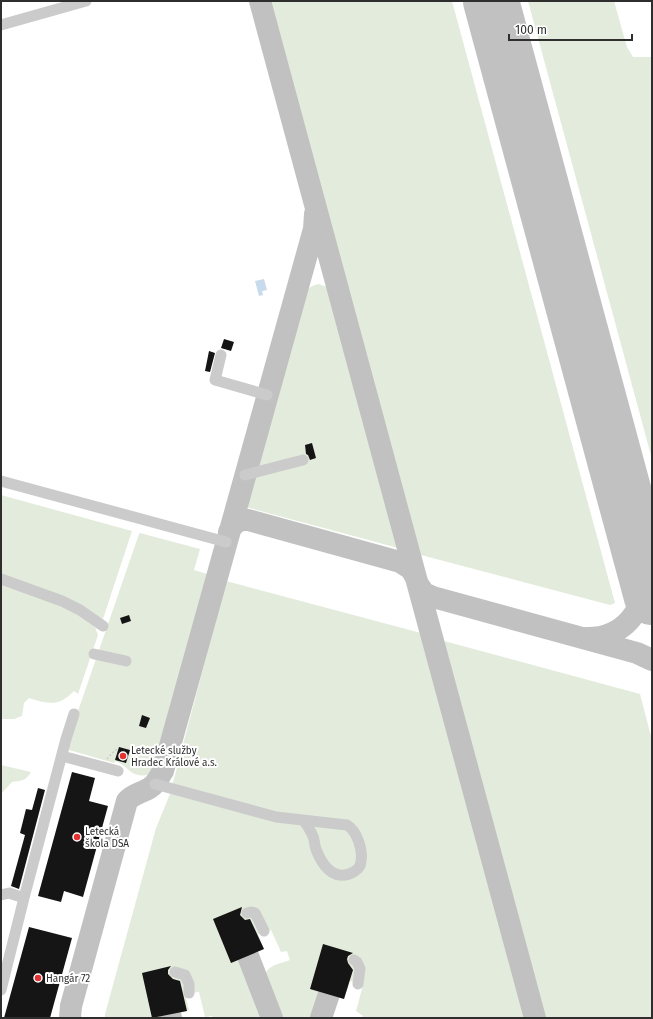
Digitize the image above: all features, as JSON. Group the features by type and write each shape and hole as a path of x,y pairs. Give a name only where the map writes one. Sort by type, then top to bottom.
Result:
{"street":[{"path":"1,25 86,1"},
{"path":"221,355 215,380 267,395"},
{"path":"245,475 303,460"},
{"path":"1,481 226,542"},
{"path":"1,579 62,601 80,610 103,626"},
{"path":"94,654 126,660"},
{"path":"1,990 66,739 74,714"},
{"path":"62,756 118,771"},
{"path":"155,784 276,817 341,824 352,828 356,833 361,856 362,862 360,866 352,874 334,874 329,870 316,849 311,832 304,821"},
{"path":"1,895 9,893 24,898"},
{"path":"246,913 255,913 264,931"},
{"path":"354,960 357,962 360,969 358,984"},
{"path":"175,972 185,975 189,984 189,993"}],"green space":[{"path":"270,1 452,1 615,603 610,605 421,555"},
{"path":"528,1 614,1 627,47 633,57 652,57 652,459"},
{"path":"319,284 327,287 398,548 246,507 305,293 311,287"},
{"path":"1,495 132,531 103,619 82,607 1,574"},
{"path":"140,533 200,549 194,570 207,574 155,768 151,774 144,775 134,774 115,761 114,763 69,750 67,743"},
{"path":"226,581 421,633 525,1018 362,1018 363,1016 356,1011 363,985 350,981 344,999 323,993 315,1018 280,1018 264,976 272,967 290,960 287,951 281,952 271,930 258,934 264,949 242,958 266,1018 205,1017 199,992 185,994 189,1010 164,1018 105,1018 156,828 170,794"},
{"path":"1,584 45,599 77,614 95,627 98,635 78,694 74,691 63,700 53,703 42,702 29,698 24,703 22,716 14,719 1,719"},
{"path":"444,641 640,694 652,740 652,1018 546,1018"},
{"path":"1,765 31,772 28,777 23,780 12,782 1,794"}],"water":[{"path":"264,279 267,290 262,291 263,295 259,296 255,281"}],"building":[{"path":"224,339 234,342 231,351 221,348"},
{"path":"209,351 215,353 210,372 205,371"},
{"path":"312,443 316,458 310,460 306,454 305,445"},
{"path":"129,615 131,621 122,624 120,618"},
{"path":"142,715 150,718 146,728 139,726"},
{"name":"Letecké služby Hradec Králové a.s.","path":"119,747 130,750 126,763 115,760"},
{"name":"Letecká škola DSA","path":"72,772 95,778 89,801 108,806 83,897 64,891 61,902 38,896"},
{"path":"38,788 45,790 19,889 11,886 25,835 20,833 26,809 32,810"},
{"path":"242,907 240,915 245,920 250,919 264,949 231,963 213,919"},
{"name":"Hangár 72","path":"29,927 72,938 50,1018 4,1018"},
{"path":"323,944 353,953 348,956 347,959 353,970 344,999 310,989"},
{"path":"171,966 168,970 168,974 173,979 180,981 187,1011 152,1018 142,973"}],"taxiway":[{"path":"260,1 535,1018"},
{"path":"70,1018 71,1006 127,801 133,796 153,786 163,771 314,229 315,214"},
{"path":"586,638 599,637 622,627 637,610 641,598 644,586 643,573 623,497"},
{"path":"229,532 236,523 241,520 248,520 400,562 411,569 415,576"},
{"path":"418,584 424,593 433,597 637,653 652,660"},
{"path":"248,956 272,1018"},
{"path":"321,1018 329,994"}],"runway":[{"path":"491,1 652,597"}],"place":[{"name":"Letecké služby Hradec Králové a.s.","path":"123,756"},
{"name":"Letecká škola DSA","path":"77,837"},
{"name":"Hangár 72","path":"38,978"}]}
